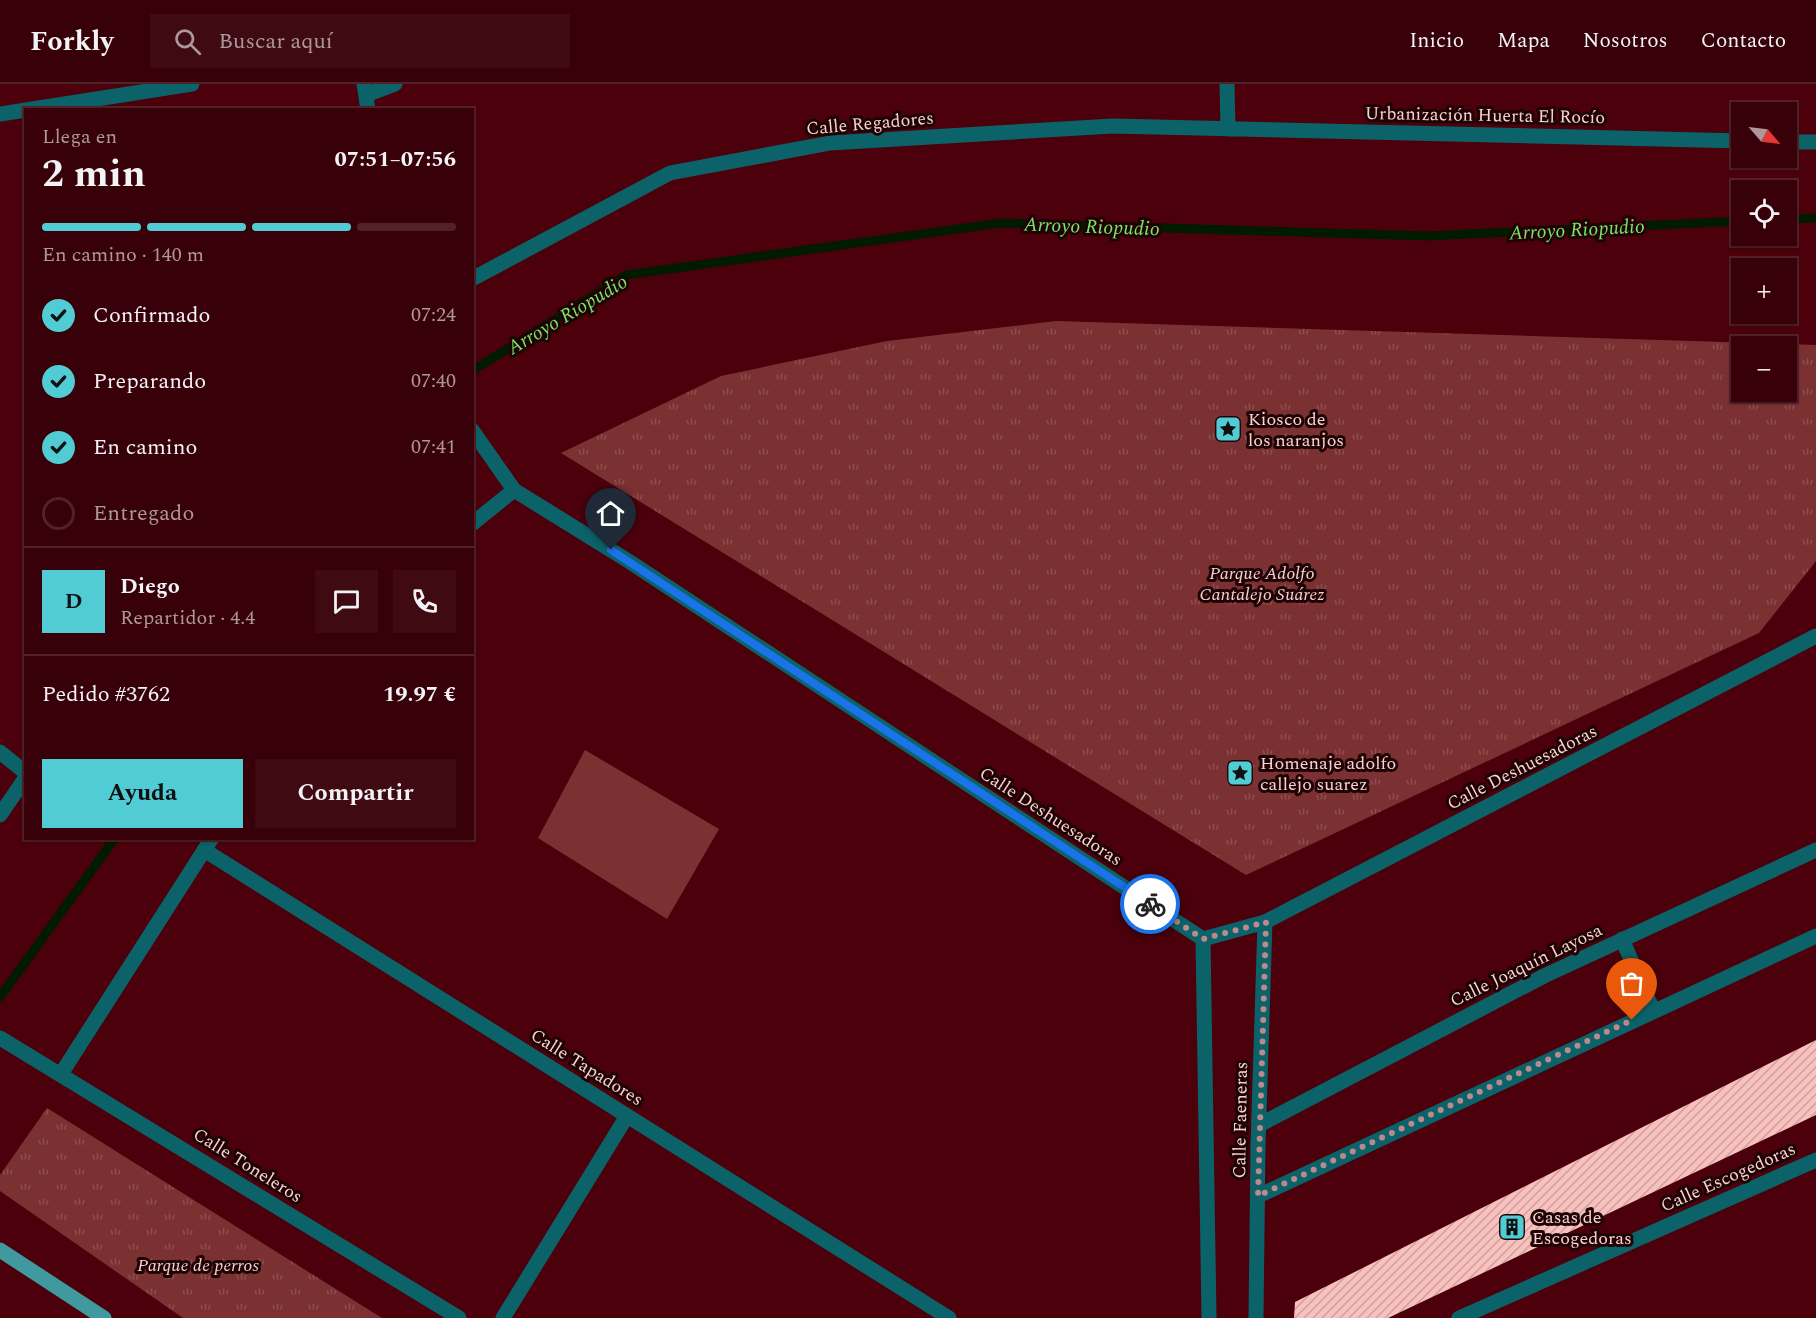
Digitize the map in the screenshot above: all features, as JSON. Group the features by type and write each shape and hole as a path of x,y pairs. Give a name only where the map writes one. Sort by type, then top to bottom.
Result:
{"main road":[{"path":"0,1250 104,1318"}],"street":[{"path":"39,108 192,84"},
{"path":"366,96 395,84"},
{"path":"1227,84 1228,129"},
{"path":"0,114 24,110"},
{"name":"Calle Regadores","path":"474,278 670,173 830,144 1113,126 1228,129"},
{"name":"Urbanización Huerta El Rocío","path":"1228,129 1731,141"},
{"path":"1797,142 1816,142"},
{"name":"Calle Deshuesadoras","path":"474,433 514,490 630,562 1203,939 1266,922 1816,636"},
{"path":"474,522 514,490"},
{"path":"0,752 24,773"},
{"path":"0,815 24,778"},
{"path":"61,1074 208,844"},
{"name":"Calle Tapadores","path":"208,844 627,1116 950,1318"},
{"name":"Calle Joaquín Layosa","path":"1259,1125 1544,976 1816,850"},
{"name":"Calle Faeneras","path":"1256,1318 1259,1125 1266,922"},
{"path":"1258,1196 1816,936"},
{"name":"Calle Faeneras","path":"1203,939 1209,1318"},
{"path":"1622,939 1653,1010"},
{"name":"Calle Toneleros","path":"0,1038 459,1318"},
{"path":"504,1318 627,1116"},
{"name":"Calle Escogedoras","path":"1459,1318 1816,1160"}],"green space":[{"name":"Parque Adolfo Cantalejo Suárez","path":"1056,321 1731,342 1731,402 1797,402 1797,344 1816,345 1816,561 1759,633 1246,875 561,453 721,376 887,341"},
{"path":"585,750 719,829 667,919 538,838"},
{"name":"Parque de perros","path":"47,1108 382,1318 183,1318 0,1191 0,1175"}],"building":[{"name":"Casas de Escogedoras","path":"1816,1040 1816,1115 1388,1318 1294,1318 1295,1302"}],"waterway":[{"name":"Arroyo Riopudio","path":"1797,219 1816,218"},
{"name":"Arroyo Riopudio","path":"474,370 626,275 1001,223 1428,236 1731,222"},
{"name":"Arroyo Riopudio","path":"0,997 114,840"}],"way so far":[{"path":"1150,904 1203,939 1266,922 1258,1196 1632,1020"}],"place":[{"name":"Kiosco de los naranjos","path":"1228,429"},
{"name":"Homenaje adolfo callejo suarez","path":"1240,773"},
{"name":"Casas de Escogedoras","path":"1512,1227"}],"route":[{"path":"611,550 1150,904"}]}
